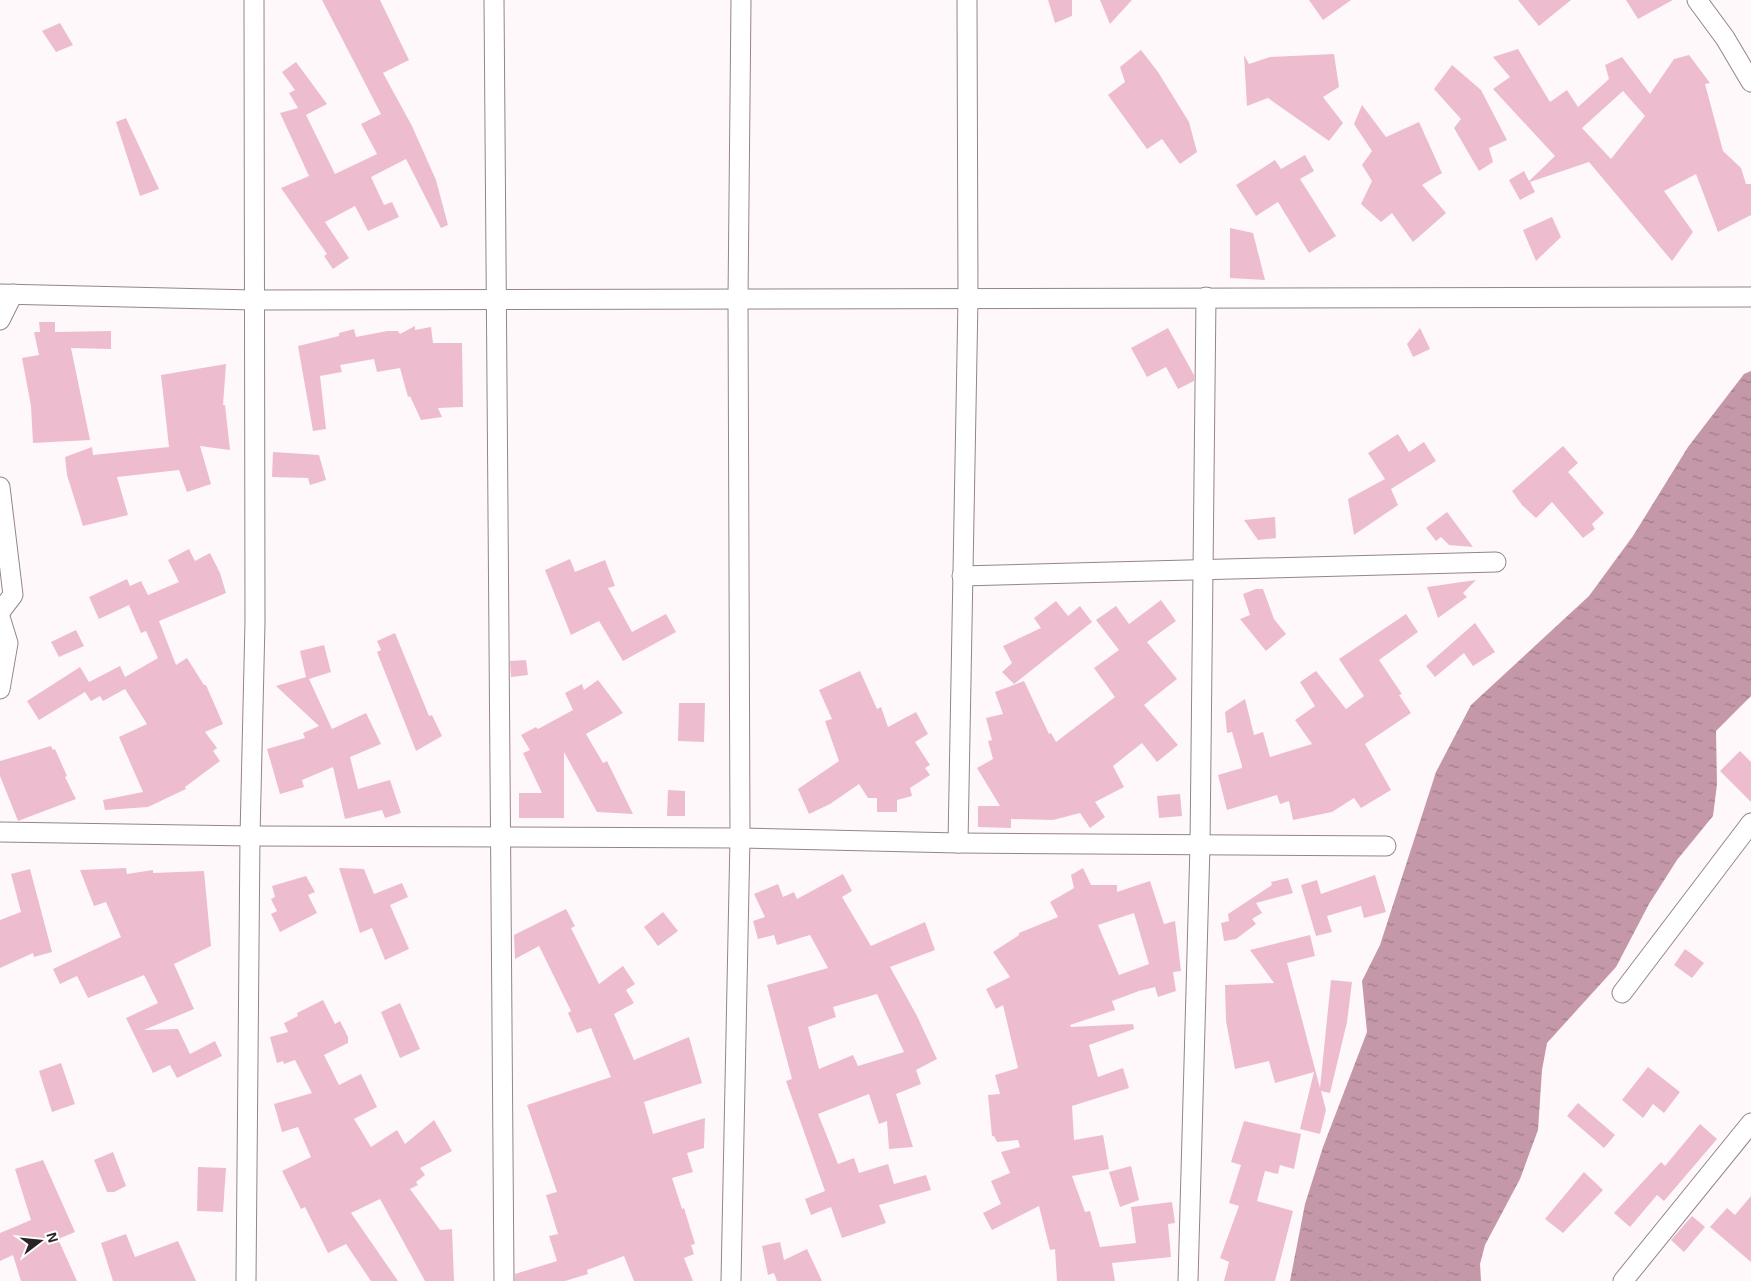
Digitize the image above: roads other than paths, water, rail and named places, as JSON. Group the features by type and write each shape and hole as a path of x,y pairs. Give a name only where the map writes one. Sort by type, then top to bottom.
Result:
{"street":[{"path":"246,1281 250,836 255,622 254,0"},
{"path":"494,0 504,1281"},
{"path":"731,1281 740,838 738,300 741,0"},
{"path":"958,843 968,299 967,0"},
{"path":"1697,0 1725,38 1751,82"},
{"path":"0,320 6,294 253,300 1751,297"},
{"path":"1188,1281 1200,845 1206,297"},
{"path":"0,487 14,595 0,612"},
{"path":"962,576 1496,562"},
{"path":"0,617 8,643 0,690"},
{"path":"1622,993 1751,823"},
{"path":"0,832 1386,846"},
{"path":"1623,1281 1751,1123"}],"water":[{"path":"1751,371 1751,696 1716,731 1717,784 1713,816 1677,860 1649,904 1616,967 1547,1043 1542,1070 1538,1130 1520,1179 1485,1245 1480,1264 1481,1281 1290,1281 1305,1204 1323,1147 1367,1032 1362,981 1380,945 1436,772 1471,705 1589,596 1633,536 1688,447 1744,374"}]}
